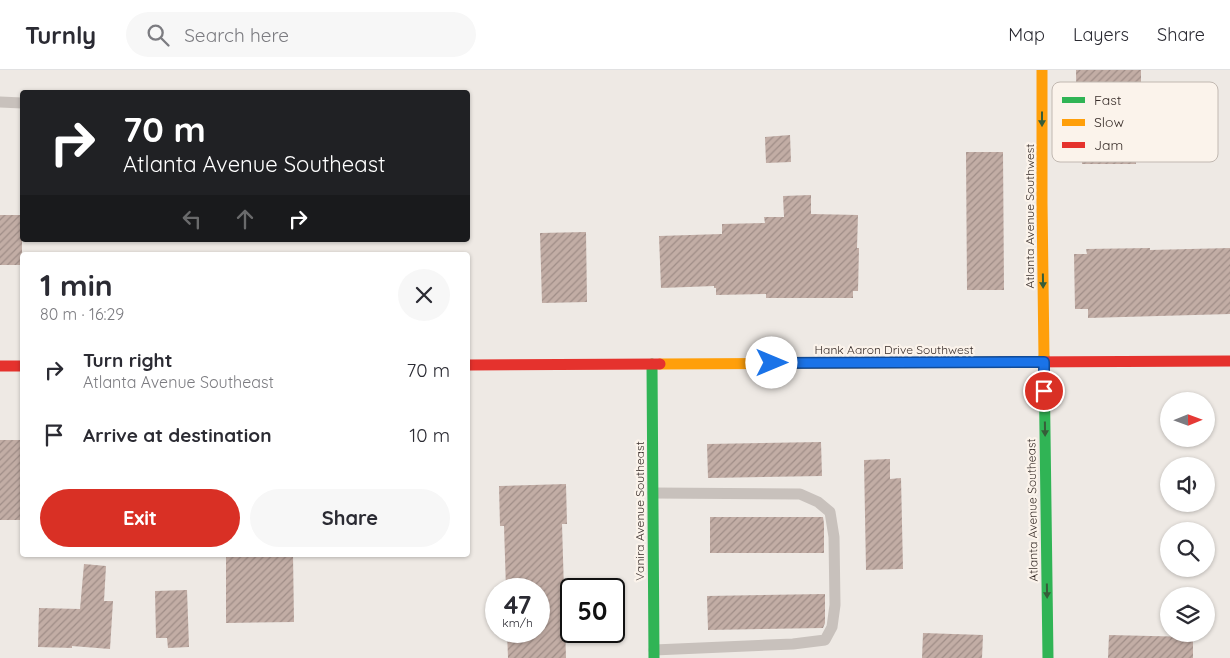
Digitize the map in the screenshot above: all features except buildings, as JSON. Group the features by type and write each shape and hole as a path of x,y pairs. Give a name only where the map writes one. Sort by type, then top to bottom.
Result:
{"street":[{"name":"Atlanta Avenue Southwest","path":"1042,70 1044,362"},
{"name":"Hank Aaron Drive Southwest","path":"470,365 1230,361"},
{"name":"Atlanta Avenue Southeast","path":"1044,362 1048,658"},
{"name":"Vanira Avenue Southeast","path":"652,364 654,654"},
{"path":"0,366 20,366"}],"lane":[{"path":"0,102 20,103"},
{"path":"653,493 800,494 818,502 830,512 834,537 835,571 832,627 825,640 654,654"}],"traffic: fast":[{"path":"1044,357 1048,658"},
{"path":"652,364 654,658"}],"traffic: slow":[{"path":"1042,70 1044,357"},
{"path":"660,364 1000,362"}],"traffic: jam":[{"path":"1000,362 1230,361"},
{"path":"470,365 660,364"},
{"path":"0,366 20,366"}],"route":[{"path":"772,363 1044,362 1044,391"}]}
